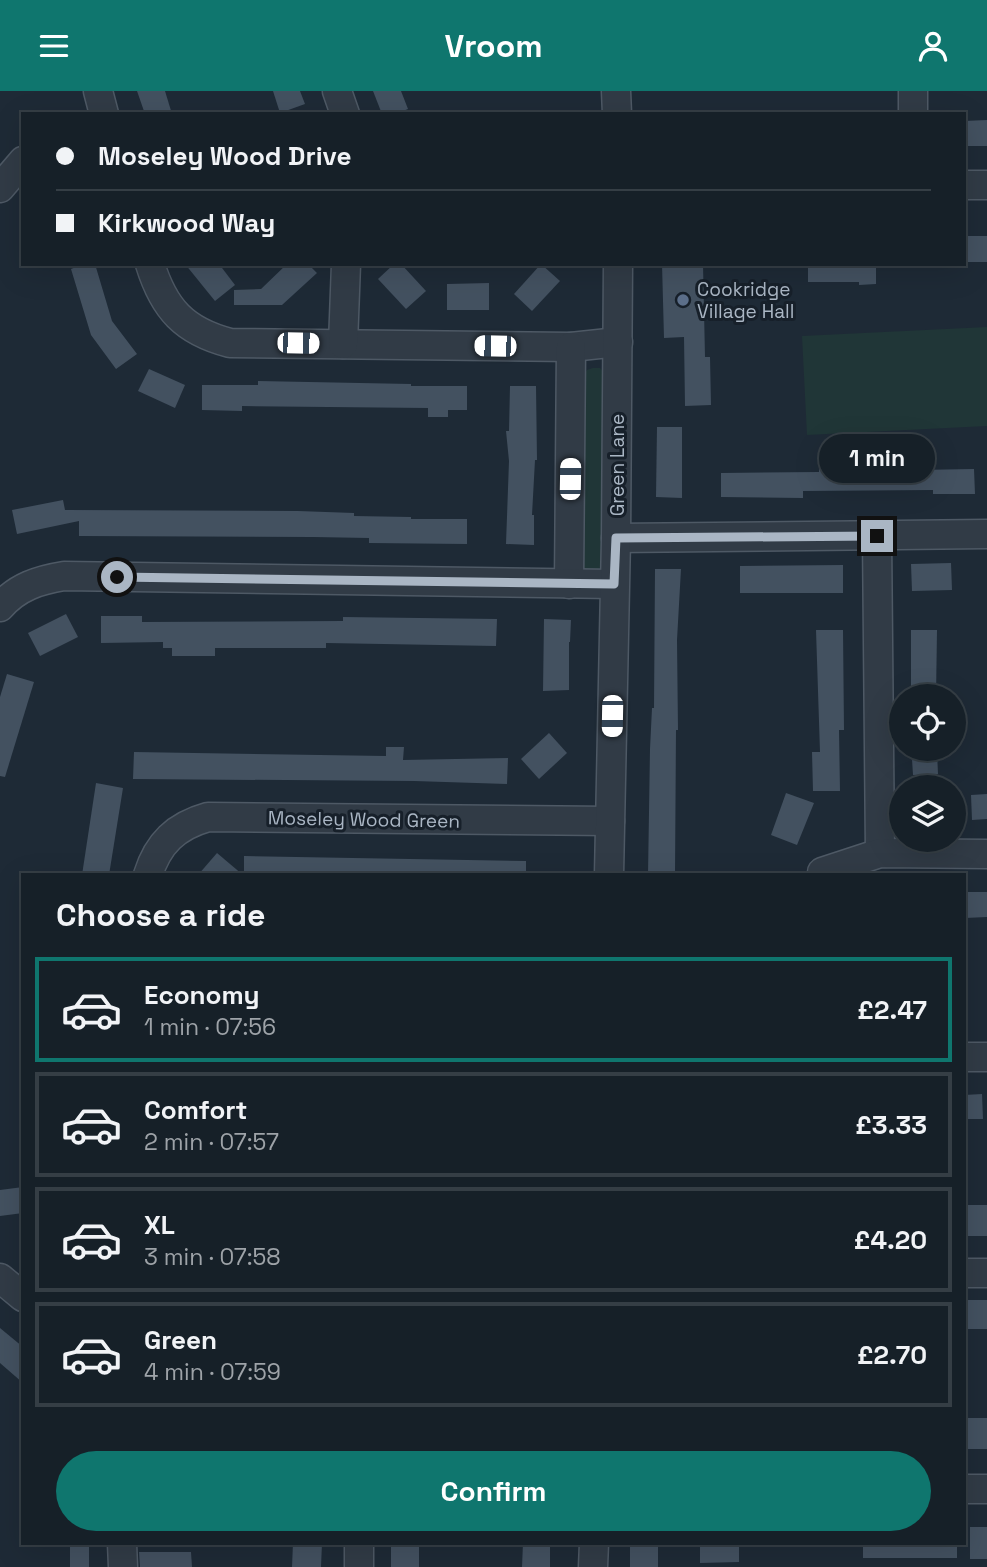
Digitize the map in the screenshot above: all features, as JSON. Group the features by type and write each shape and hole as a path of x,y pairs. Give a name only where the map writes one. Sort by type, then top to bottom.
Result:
{"street":[{"path":"98,91 103,112"},
{"path":"337,91 344,112"},
{"path":"616,91 617,112"},
{"path":"913,91 913,112"},
{"path":"0,188 21,162"},
{"path":"966,185 987,185"},
{"path":"151,266 163,295 187,326 207,337 230,343 571,347 618,342"},
{"path":"343,344 346,266"},
{"name":"Green Lane","path":"609,873 618,266"},
{"path":"569,584 571,347"},
{"path":"616,538 987,534"},
{"path":"877,536 880,853"},
{"path":"0,607 24,587 64,576 614,584"},
{"name":"Moseley Wood Green","path":"149,873 163,842 191,822 208,817 610,821"},
{"path":"822,873 880,853 987,854"},
{"path":"966,1057 987,1057"},
{"path":"966,1273 987,1273"},
{"path":"966,1489 987,1489"},
{"path":"122,1545 123,1567"},
{"path":"359,1545 359,1567"},
{"path":"593,1567 594,1545"}],"green space":[{"path":"987,327 987,426 807,435 802,336"},
{"path":"600,368 605,374 604,561 599,569 590,573 583,570 580,564 583,376 587,370"}],"building":[{"path":"137,91 165,91 171,112 144,112"},
{"path":"273,91 300,91 305,104 280,112"},
{"path":"373,91 401,91 408,109 400,112 381,112"},
{"path":"987,120 987,146 966,146 966,121"},
{"path":"966,236 987,236 987,262 966,262"},
{"path":"96,266 112,321 137,354 116,369 91,335 71,269"},
{"path":"187,266 221,266 235,285 215,301"},
{"path":"285,266 310,266 317,273 282,305 234,305 234,290 261,289"},
{"path":"392,266 403,266 426,291 406,309 378,279"},
{"path":"539,266 543,266 560,281 532,311 514,294"},
{"name":"Cookridge Village Hall","path":"662,266 703,266 705,357 710,357 711,405 685,406 684,337 664,338"},
{"path":"808,266 876,266 876,284 808,282"},
{"path":"489,283 489,310 447,310 447,284"},
{"path":"149,369 185,385 175,408 138,391"},
{"path":"258,381 467,386 467,410 448,410 448,417 428,417 428,408 242,406 242,411 202,410 202,385 258,385"},
{"path":"510,386 536,386 537,460 532,515 534,545 506,544 509,461 506,431 509,431"},
{"path":"657,427 682,427 682,498 656,497"},
{"path":"917,464 917,470 974,469 975,494 933,494 933,490 803,491 803,498 721,497 721,473 819,472 819,465"},
{"path":"63,500 65,510 298,511 411,519 467,519 467,544 369,543 369,538 79,536 79,521 17,534 12,510"},
{"path":"951,563 952,590 912,591 911,564"},
{"path":"843,565 843,593 740,593 740,566"},
{"path":"655,569 681,569 677,640 675,873 648,873 650,749 654,708"},
{"path":"66,614 78,637 40,656 28,633"},
{"path":"101,616 142,616 142,622 343,621 343,617 497,619 496,646 326,643 326,648 215,648 215,656 172,656 172,648 163,648 163,642 101,643"},
{"path":"544,619 571,620 569,690 543,691"},
{"path":"816,630 843,630 844,730 839,730 840,791 813,791 812,752 820,752"},
{"path":"911,630 937,630 936,684 911,684"},
{"path":"7,674 34,682 5,777 0,776 0,697"},
{"path":"549,733 567,753 539,779 521,759"},
{"path":"386,747 404,747 403,760 508,758 507,784 133,779 134,752 386,756"},
{"path":"912,761 937,761 938,774 913,775"},
{"path":"96,783 123,788 109,873 82,873"},
{"path":"786,793 814,803 797,845 771,835"},
{"path":"987,794 987,819 972,820 971,795"},
{"path":"217,853 241,873 200,873"},
{"path":"244,856 526,861 526,873 244,873"},
{"path":"966,892 987,892 987,917 966,918"},
{"path":"982,1094 983,1119 966,1119 966,1095"},
{"path":"21,1187 21,1213 0,1216 0,1190"},
{"path":"966,1205 987,1205 987,1236 966,1236"},
{"path":"966,1300 987,1300 987,1329 966,1329"},
{"path":"0,1328 21,1345 21,1381 0,1363"},
{"path":"966,1418 987,1418 987,1449 966,1449"},
{"path":"970,1527 987,1527 987,1559 970,1559"},
{"path":"70,1545 89,1545 89,1567 70,1567"},
{"path":"293,1545 322,1545 321,1567 292,1567"},
{"path":"391,1545 419,1545 419,1567 391,1567"},
{"path":"523,1545 550,1545 550,1567 522,1567"},
{"path":"630,1545 658,1545 658,1567 630,1567"},
{"path":"700,1545 739,1545 739,1562 700,1563"},
{"path":"863,1545 957,1545 957,1558 863,1558"},
{"path":"139,1552 191,1552 192,1567 140,1567"}],"place":[{"name":"Cookridge Village Hall","path":"683,300"}],"route":[{"path":"117,577 614,584 616,538 877,536"}]}
